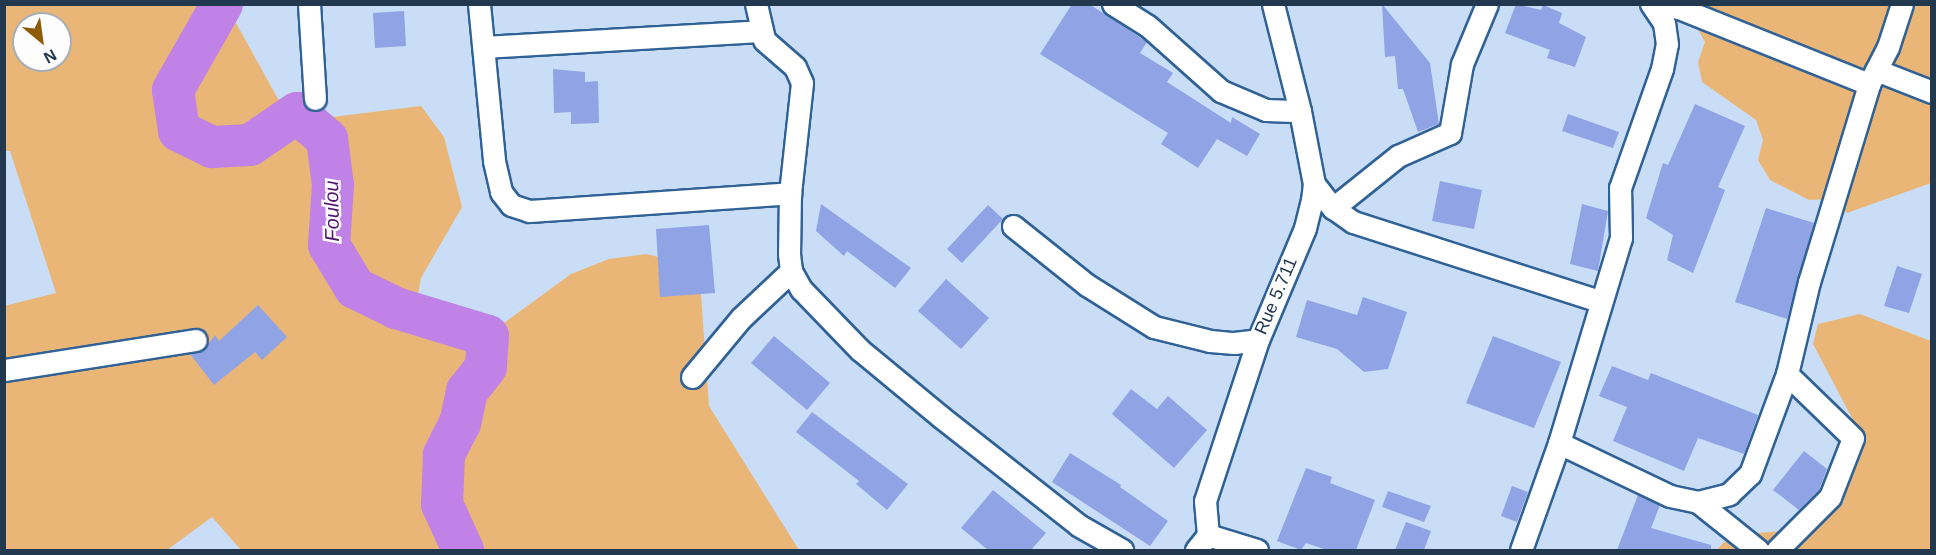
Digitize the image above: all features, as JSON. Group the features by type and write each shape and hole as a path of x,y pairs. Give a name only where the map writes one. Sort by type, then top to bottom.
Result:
{"street":[{"path":"309,4 315,99"},
{"path":"479,4 485,47 494,161 501,192 511,205 529,211 790,193"},
{"path":"756,4 759,31 764,40 795,67 802,83 790,193 791,271 825,317 860,350 1034,492 1078,525 1122,550"},
{"path":"1113,4 1148,26 1221,91 1266,110 1300,111"},
{"name":"Rue 5.711","path":"1257,550 1202,543 1205,501 1258,340 1305,228 1314,184 1300,111 1273,4"},
{"path":"1333,208 1398,156 1450,133 1462,64 1487,4"},
{"path":"1521,550 1559,442 1599,301 1621,238 1620,188 1667,44 1664,23 1651,4"},
{"path":"1698,502 1730,494 1750,474 1787,374 1809,282 1872,77 1902,4"},
{"path":"1674,6 1872,77 1932,92"},
{"path":"485,47 759,31"},
{"path":"1314,184 1333,208 1353,222 1599,301"},
{"path":"1013,226 1087,285 1155,327 1210,341 1234,343 1258,340"},
{"path":"692,377 741,318 791,271"},
{"path":"4,370 196,340"},
{"path":"1777,550 1830,497 1853,438 1787,374"},
{"path":"1559,442 1670,495 1698,502 1758,550"}],"shaded area":[{"path":"5,5 226,5 278,99 308,120 421,106 444,137 462,207 421,278 414,315 440,343 478,342 571,274 609,259 646,254 683,263 701,295 709,406 799,550 241,550 212,517 167,550 5,550 4,306 56,293 10,151 5,151"},
{"path":"1675,5 1931,5 1931,183 1847,213 1832,199 1809,200 1770,180 1758,160 1763,140 1756,120 1702,82 1698,62 1705,42 1695,24"},
{"path":"1860,314 1931,341 1931,550 1717,550 1723,543 1743,534 1810,529 1843,503 1854,463 1853,420 1813,344 1818,324"}],"building":[{"path":"1072,4 1089,4 1147,42 1140,53 1173,73 1167,82 1231,123 1232,117 1260,134 1247,156 1217,139 1198,168 1161,144 1168,133 1040,54"},
{"path":"1382,4 1430,63 1439,124 1418,132 1403,89 1398,89 1395,56 1385,57"},
{"path":"1516,4 1541,10 1543,5 1562,13 1559,23 1586,37 1575,67 1547,58 1550,50 1505,33"},
{"path":"404,11 406,46 375,48 373,13"},
{"path":"553,69 585,72 585,82 598,81 599,123 571,124 571,112 554,113"},
{"path":"1695,104 1745,126 1718,187 1725,190 1693,273 1667,260 1673,235 1646,218 1663,163 1668,165"},
{"path":"1568,114 1619,132 1613,148 1562,131"},
{"path":"1440,181 1482,190 1474,229 1432,221"},
{"path":"821,204 911,268 895,288 847,251 844,256 816,231"},
{"path":"1582,204 1608,211 1598,271 1570,264"},
{"path":"988,205 1003,219 962,263 947,249"},
{"path":"1766,208 1814,223 1787,319 1735,302"},
{"path":"709,225 715,293 660,297 656,229"},
{"path":"1897,266 1922,274 1909,313 1884,306"},
{"path":"946,279 989,318 961,349 918,311"},
{"path":"1363,297 1407,312 1388,369 1364,372 1337,349 1296,337 1307,300 1357,315"},
{"path":"258,305 287,337 262,360 255,352 214,385 190,354 204,350 215,335 219,341"},
{"path":"774,336 830,383 807,410 751,363"},
{"path":"1493,336 1561,362 1534,428 1466,403"},
{"path":"1612,366 1648,380 1651,373 1758,415 1744,454 1698,438 1684,471 1613,441 1627,407 1599,396"},
{"path":"1131,389 1157,409 1168,396 1207,430 1174,468 1112,414"},
{"path":"812,412 908,484 887,510 856,484 859,481 796,432"},
{"path":"1804,451 1827,469 1819,490 1799,510 1773,490"},
{"path":"1070,453 1121,485 1120,487 1168,521 1150,546 1052,482"},
{"path":"1306,468 1332,477 1330,483 1375,500 1356,550 1327,550 1306,543 1301,550 1277,541"},
{"path":"1512,486 1528,492 1517,522 1501,516"},
{"path":"993,490 1046,533 1031,550 988,550 961,528"},
{"path":"1388,491 1431,506 1424,522 1382,507"},
{"path":"1638,495 1660,505 1651,528 1711,545 1711,550 1617,550"},
{"path":"1406,522 1431,531 1424,550 1395,550"}],"waterway":[{"name":"Foulou","path":"222,4 173,90 179,131 212,147 250,145 297,113 327,139 333,185 329,245 355,288 396,308 488,336 486,367 467,391 460,423 444,455 442,504 463,550"}]}
